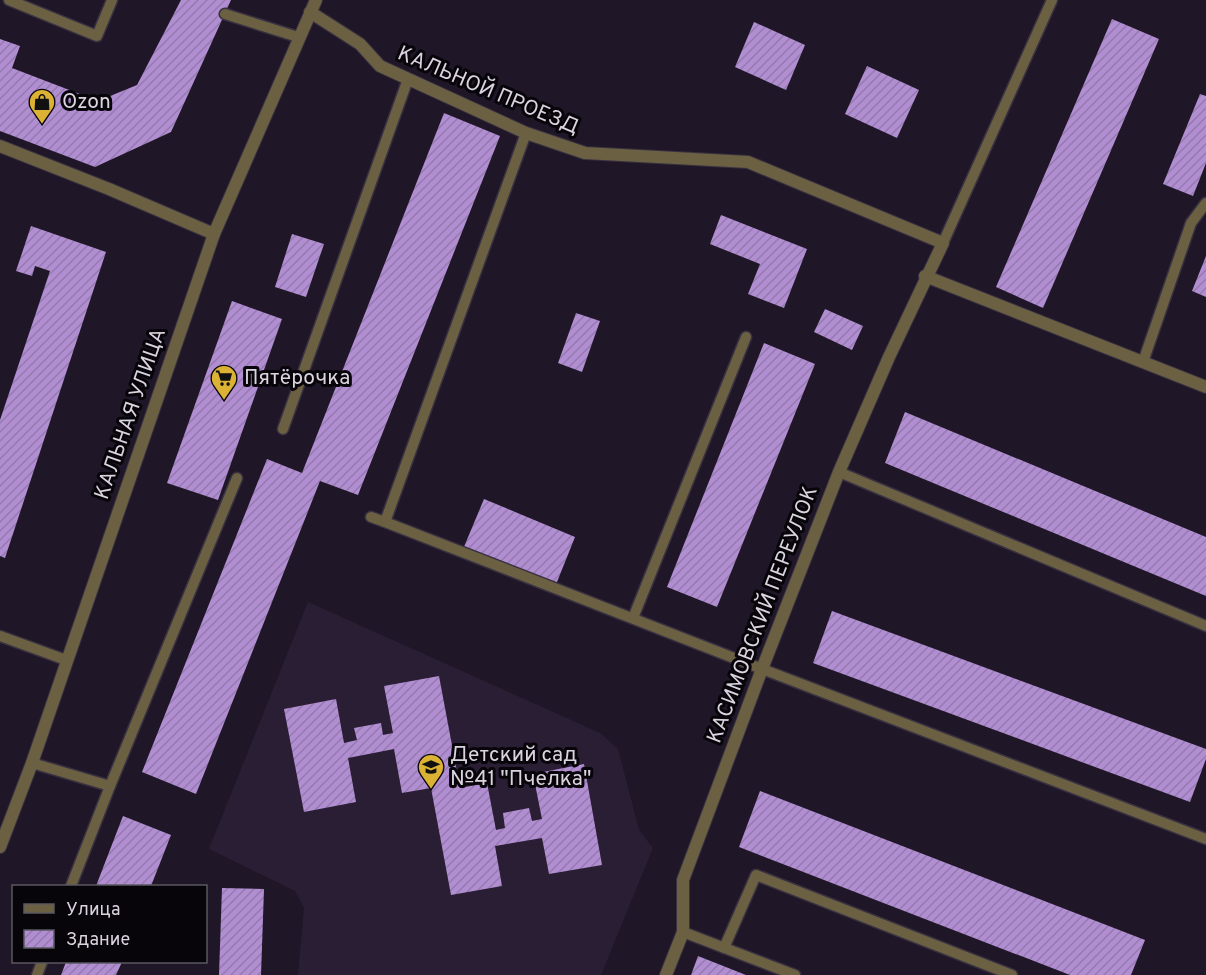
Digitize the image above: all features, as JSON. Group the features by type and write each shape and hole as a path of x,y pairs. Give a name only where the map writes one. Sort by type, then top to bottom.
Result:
{"street":[{"name":"КАЛЬНАЯ УЛИЦА","path":"0,847 32,763 214,234 316,0"},
{"name":"КАЛЬНОЙ ПРОЕЗД","path":"310,12 360,44 380,66 526,133 585,153 748,162 943,243"},
{"path":"0,146 110,189 214,234"},
{"name":"КАСИМОВСКИЙ ПЕРЕУЛОК","path":"666,975 683,932 682,880 839,472 925,276 943,243"},
{"path":"925,276 1206,387"}],"lane":[{"path":"9,0 97,36 112,0"},
{"path":"943,243 1052,0"},
{"path":"225,14 298,38"},
{"path":"282,429 408,79"},
{"path":"385,522 526,133"},
{"path":"1143,362 1191,223 1206,203"},
{"path":"633,618 746,337"},
{"path":"839,472 1206,626"},
{"path":"71,885 237,478"},
{"path":"371,516 1206,839"},
{"path":"0,636 66,660"},
{"path":"32,763 110,786"},
{"path":"724,948 756,875 1012,975"},
{"path":"683,932 795,975"}],"shaded area":[{"name":"Детский сад №41 \"Пчелка\"","path":"308,602 600,733 618,749 639,830 653,848 601,975 298,975 304,908 295,891 209,849"}],"building":[{"path":"181,0 231,0 171,132 95,167 0,131 0,39 20,46 12,68 98,101 137,85"},
{"path":"1112,19 1159,39 1043,308 996,287"},
{"path":"754,22 805,45 786,90 735,67"},
{"path":"867,66 919,90 897,138 845,114"},
{"path":"1200,94 1206,96 1206,163 1193,196 1163,184"},
{"path":"444,113 500,136 358,495 320,481 196,794 142,772 267,459 302,473"},
{"path":"721,215 807,249 784,308 748,294 760,264 710,244"},
{"path":"31,226 106,252 5,558 0,556 0,420 50,271 35,266 32,276 16,271"},
{"path":"292,234 324,244 306,297 275,287"},
{"path":"1206,256 1206,297 1192,291"},
{"name":"Пятёрочка","path":"232,301 282,319 218,500 167,483"},
{"path":"825,309 863,326 852,350 814,332"},
{"path":"576,313 600,321 582,372 558,363"},
{"path":"764,343 815,364 717,607 667,587"},
{"path":"905,412 1206,537 1206,596 885,463"},
{"path":"484,499 575,537 553,592 461,554"},
{"path":"832,611 1206,749 1206,759 1190,802 813,663"},
{"path":"439,676 460,788 487,783 496,830 505,828 503,813 529,808 532,821 542,819 533,774 584,764 602,865 549,874 542,838 495,846 502,886 451,895 431,788 402,793 394,749 348,758 356,802 304,812 284,709 336,699 344,743 357,740 354,728 381,723 383,735 393,733 384,686"},
{"path":"760,791 1145,940 1131,975 1070,975 739,847"},
{"path":"123,816 171,835 151,885 96,885"},
{"path":"222,888 264,889 261,975 219,975"},
{"path":"698,956 746,975 691,975"},
{"path":"66,963 122,963 116,975 61,975"}],"place":[{"name":"Ozon","path":"42,125"},
{"name":"Пятёрочка","path":"224,401"},
{"name":"Детский сад №41 \"Пчелка\"","path":"431,790"}]}
